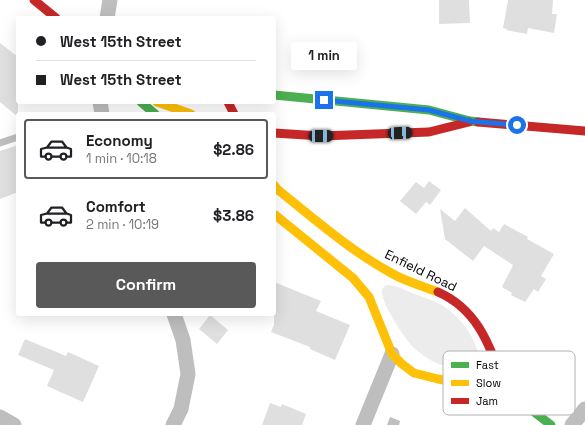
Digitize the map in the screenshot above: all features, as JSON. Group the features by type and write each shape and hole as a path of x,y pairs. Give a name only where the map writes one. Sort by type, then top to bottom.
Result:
{"main road":[{"path":"34,0 54,16"},
{"path":"276,95 429,110 470,121 582,131"},
{"path":"143,104 153,112"},
{"path":"163,104 185,112"},
{"path":"276,133 321,136 429,132 470,121"},
{"name":"Enfield Road","path":"276,187 317,221 386,270 456,302 469,313 484,334 491,351"},
{"path":"276,216 353,278 368,297 392,354 402,364 414,372 443,380"},
{"path":"538,415 551,425"}],"street":[{"path":"107,16 110,0"},
{"path":"173,425 181,409 188,374 184,340 175,316"},
{"path":"363,425 392,354"},
{"path":"572,425 585,409"},
{"path":"0,417 14,425"}],"lane":[{"path":"0,143 16,138"}],"shaded area":[{"path":"386,285 390,285 440,304 455,315 461,322 472,338 478,351 443,351 443,365 424,356 408,342 398,327 385,303 382,295 383,288"},
{"path":"390,417 400,421 399,425 387,425"}],"building":[{"path":"439,0 469,0 470,23 439,24"},
{"path":"508,0 553,0 552,14 557,14 554,33 528,28 527,34 506,30 507,29 503,28"},
{"path":"0,43 16,55 16,104 18,104 18,112 16,112 16,115 0,102"},
{"path":"16,146 16,193 0,199 0,151"},
{"path":"429,181 441,190 430,205 426,202 416,214 400,201 416,182 424,188"},
{"path":"465,208 491,231 493,228 499,232 504,224 528,237 527,239 554,254 541,276 546,279 538,292 534,289 525,302 511,295 512,293 502,287 513,265 484,246 473,261 445,239 440,209 455,221"},
{"path":"276,283 321,301 316,311 350,325 335,360 310,349 310,347 271,332 274,325 274,316 276,316"},
{"path":"209,316 211,316 228,330 217,344 199,329"},
{"path":"25,339 66,356 68,352 99,366 83,402 47,386 54,370 18,355"},
{"path":"270,403 281,407 282,404 306,414 302,425 262,425"}],"traffic: fast":[{"path":"276,95 429,110 478,122"},
{"path":"143,104 153,112"},
{"path":"538,415 551,425"}],"traffic: slow":[{"path":"163,104 185,112"},
{"path":"276,188 319,223 363,256 398,277 438,292"},
{"path":"276,216 353,278 369,297 392,354 402,364 414,373 443,380"}],"traffic: jam":[{"path":"34,0 54,16"},
{"path":"229,104 233,112"},
{"path":"276,133 321,136 429,132 469,122"},
{"path":"478,122 585,131"},
{"path":"438,292 453,300 475,321 491,351"}],"route":[{"path":"324,100 429,110 470,121 517,125"}]}
